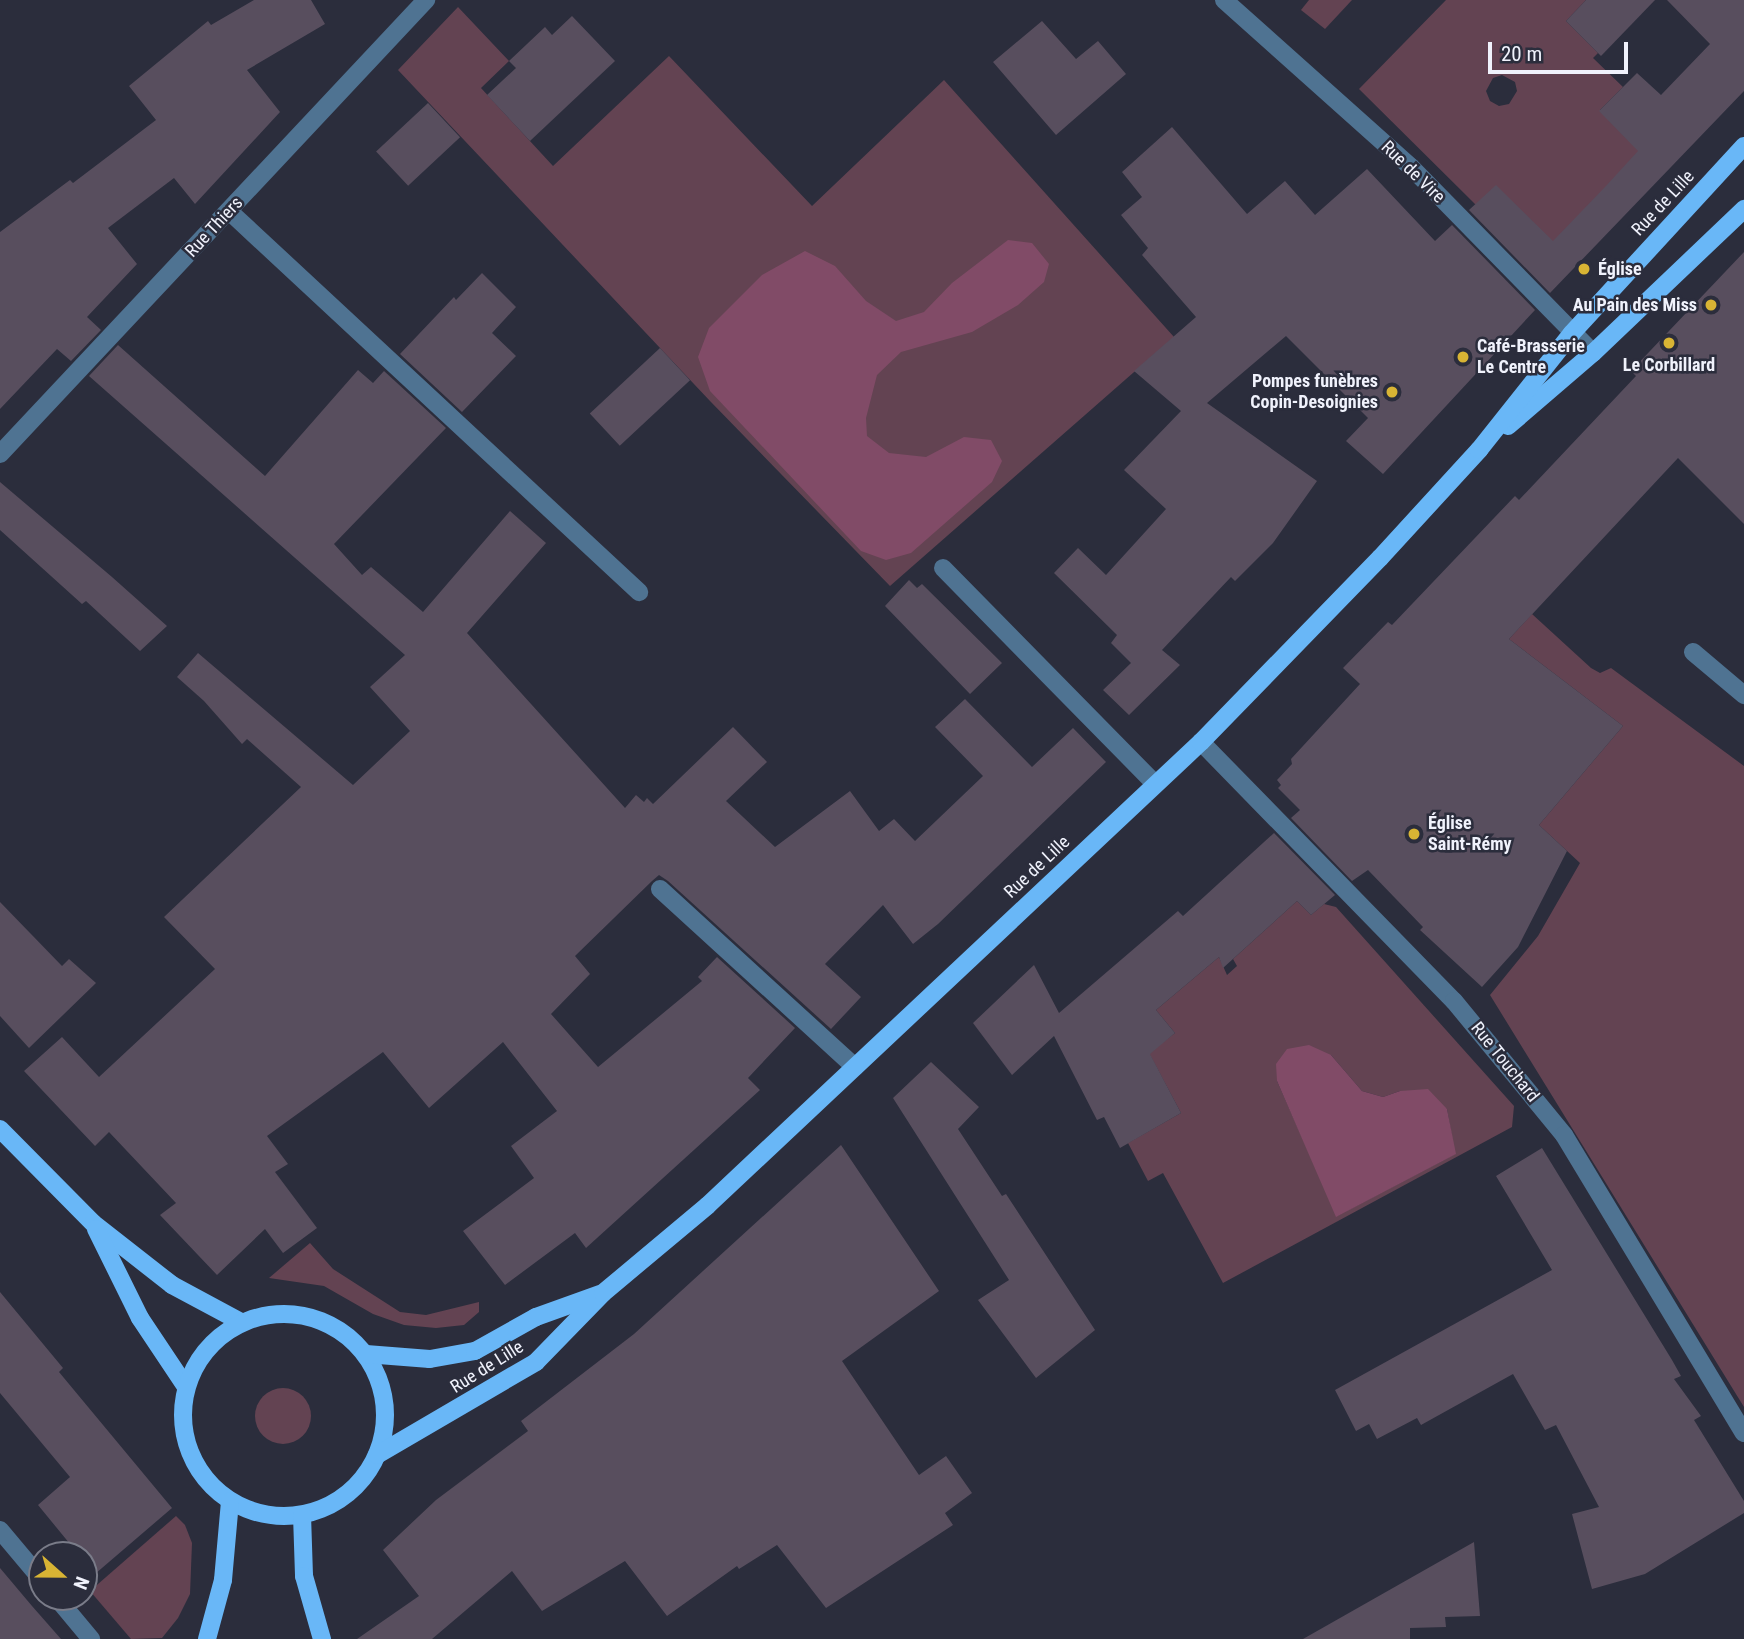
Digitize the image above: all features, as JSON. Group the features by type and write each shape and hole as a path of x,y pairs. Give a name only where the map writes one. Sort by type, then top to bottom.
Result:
{"main road":[{"name":"Rue de Lille","path":"377,1455 536,1362 603,1293 707,1206 1201,741 1380,558 1479,450 1572,333 1744,146"},
{"name":"Rue de Lille","path":"1479,450 1593,353 1744,209"},
{"path":"0,1129 93,1223 172,1285 241,1322"},
{"path":"93,1223 140,1318 186,1387"},
{"name":"Rue de Lille","path":"366,1354 430,1359 475,1350 536,1317 603,1293"},
{"path":"296,1313 323,1320 347,1334 366,1354 378,1376 385,1399 386,1427 377,1455 360,1483 347,1494 319,1511 277,1517 252,1511 230,1501 205,1479 189,1451 182,1419 186,1387 207,1348 241,1322 268,1314 296,1313"},
{"path":"207,1639 223,1580 230,1501"},
{"path":"302,1515 304,1576 322,1639"}],"street":[{"name":"Rue Thiers","path":"0,454 426,0"},
{"name":"Rue de Vire","path":"1224,0 1411,167 1593,353"},
{"path":"229,211 639,592"},
{"path":"943,568 1155,785"},
{"path":"1693,652 1744,695"},
{"name":"Rue Touchard","path":"1201,741 1454,1001 1564,1135 1744,1433"},
{"path":"660,889 855,1067"},
{"path":"0,1530 28,1563"},
{"path":"68,1611 91,1639"}],"shaded area":[{"path":"1309,0 1352,0 1325,29 1301,10"},
{"path":"1446,0 1586,0 1566,21 1598,53 1593,58 1623,87 1600,110 1641,151 1554,242 1475,204 1359,89","holes":["1502,75 1515,82 1517,91 1509,104 1499,106 1490,101 1486,91 1493,78"]},
{"path":"458,7 509,61 481,88 553,166 669,56 812,206 944,80 1174,337 890,586 710,401 398,70"},
{"path":"1008,240 1032,243 1049,264 1044,282 1018,305 972,332 901,352 877,375 866,418 867,436 889,453 926,457 964,437 991,440 1002,461 992,482 911,553 886,560 861,551 710,391 698,357 709,328 762,275 805,251 835,266 866,301 896,321 924,312 952,283"},
{"path":"1532,614 1591,668 1600,673 1611,668 1744,766 1744,1407 1490,995 1538,936 1580,863 1539,825 1623,726 1509,639"},
{"path":"1297,901 1311,915 1324,904 1336,907 1514,1106 1512,1127 1223,1283 1163,1173 1148,1181 1128,1143 1181,1113 1149,1053 1175,1033 1156,1010 1219,957 1227,975 1237,966 1233,959","holes":["1331,1055 1362,1091 1383,1097 1400,1091 1447,1109 1455,1154 1337,1216 1277,1081"]},
{"path":"1309,1045 1331,1055 1362,1091 1383,1097 1400,1091 1428,1089 1447,1109 1456,1154 1336,1217 1277,1081 1276,1064 1287,1049"},
{"path":"310,1243 333,1269 400,1312 426,1315 479,1302 479,1312 464,1325 436,1328 404,1325 373,1314 324,1286 269,1278"},
{"path":"283,1388 294,1390 303,1396 309,1405 309,1427 303,1436 294,1442 283,1444 272,1442 263,1436 257,1427 255,1416 257,1405 263,1396 272,1390"},
{"path":"176,1516 185,1525 192,1543 190,1594 178,1618 162,1638 131,1639 98,1600 98,1584"}],"building":[{"path":"254,0 311,0 325,24 247,70 280,112 195,204 174,178 108,228 137,264 87,317 101,330 71,361 57,349 0,409 0,232 70,180 73,183 156,120 129,86 208,21 211,25"},
{"path":"1586,0 1655,0 1601,56 1566,21"},
{"path":"1667,0 1744,0 1744,91 1550,293 1469,210 1496,185 1553,241 1605,187 1638,151 1599,111 1637,73 1661,95 1710,44"},
{"path":"572,16 615,61 530,141 487,95 516,68 509,61 545,27 552,35"},
{"path":"1042,21 1076,59 1098,41 1126,74 1056,135 993,62"},
{"path":"428,103 460,137 408,186 376,151"},
{"path":"1172,127 1247,214 1285,181 1315,215 1367,169 1435,241 1452,225 1535,310 1383,474 1346,441 1368,418 1286,336 1207,403 1317,481 1273,543 1235,581 1231,577 1162,650 1180,665 1129,715 1103,690 1131,663 1111,643 1117,635 1054,573 1078,548 1106,575 1166,509 1124,470 1181,411 1134,371 1196,317 1142,255 1148,248 1121,215 1142,197 1122,172"},
{"path":"1744,252 1744,524 1678,458 1509,639 1623,726 1539,825 1567,851 1518,947 1482,987 1420,930 1423,927 1368,870 1352,881 1291,818 1300,810 1278,788 1281,785 1277,780 1292,764 1291,759 1360,684 1343,668 1388,622 1392,625 1515,496 1519,500 1636,376 1631,371"},
{"path":"482,273 516,307 492,333 516,356 462,412 400,354 454,297 456,300"},
{"path":"118,345 265,476 358,370 373,383 384,371 446,428 334,544 362,575 371,567 423,612 510,511 546,543 467,633 625,808 636,795 644,802 647,798 653,804 733,727 767,762 726,801 775,847 850,791 879,831 894,819 915,841 983,776 935,727 965,699 1032,767 1073,728 1106,762 938,924 913,944 883,905 825,964 861,997 831,1029 668,881 659,875 652,881 575,956 590,974 551,1014 598,1067 702,981 698,977 717,957 795,1028 748,1078 760,1090 586,1248 575,1233 505,1285 463,1231 534,1178 511,1146 557,1111 503,1042 429,1108 383,1052 267,1136 288,1164 275,1172 317,1228 283,1253 265,1229 217,1275 160,1215 176,1203 109,1132 95,1146 24,1071 62,1037 99,1077 215,969 164,917 301,787 247,739 242,744 204,701 177,677 198,653 353,785 410,731 370,687 405,655 89,376"},
{"path":"660,348 690,380 620,446 590,413"},
{"path":"0,482 167,626 140,651 86,601 82,604 0,530"},
{"path":"909,580 917,588 922,584 1002,663 970,694 885,606"},
{"path":"1274,833 1335,895 1311,915 1297,901 1223,968 1219,957 1156,1010 1175,1033 1150,1054 1181,1113 1120,1148 1104,1117 1097,1120 1054,1036 1012,1075 973,1023 1034,965 1059,1013 1178,911 1183,916"},
{"path":"0,902 62,966 69,959 96,983 29,1048 0,1016"},
{"path":"931,1062 979,1107 958,1129 1002,1196 1006,1194 1095,1330 1036,1378 978,1300 1009,1280 893,1098"},
{"path":"841,1145 939,1291 842,1361 919,1475 946,1456 972,1493 945,1513 953,1525 826,1608 777,1545 739,1569 737,1566 667,1616 625,1561 542,1611 512,1571 432,1639 357,1639 419,1596 383,1550 436,1500 528,1431 521,1421 634,1334"},
{"path":"1542,1148 1672,1360 1681,1376 1674,1379 1701,1416 1694,1420 1744,1501 1744,1513 1645,1574 1592,1589 1572,1514 1599,1507 1556,1425 1545,1430 1513,1374 1421,1425 1417,1418 1377,1439 1369,1424 1356,1431 1335,1390 1552,1270 1496,1176"},
{"path":"0,1292 63,1368 59,1372 172,1508 98,1571 98,1541 68,1541 38,1505 70,1477 0,1393"},
{"path":"1474,1542 1480,1616 1445,1617 1446,1627 1410,1628 1410,1639 1303,1639"},
{"path":"0,1568 28,1601 28,1611 36,1611 61,1639 0,1639"}],"place":[{"name":"Église","path":"1584,269"},
{"name":"Au Pain des Miss","path":"1711,305"},
{"name":"Le Corbillard","path":"1669,343"},
{"name":"Café-Brasserie Le Centre","path":"1463,357"},
{"name":"Pompes funèbres Copin-Desoignies","path":"1392,392"},
{"name":"Église Saint-Rémy","path":"1414,834"}]}
